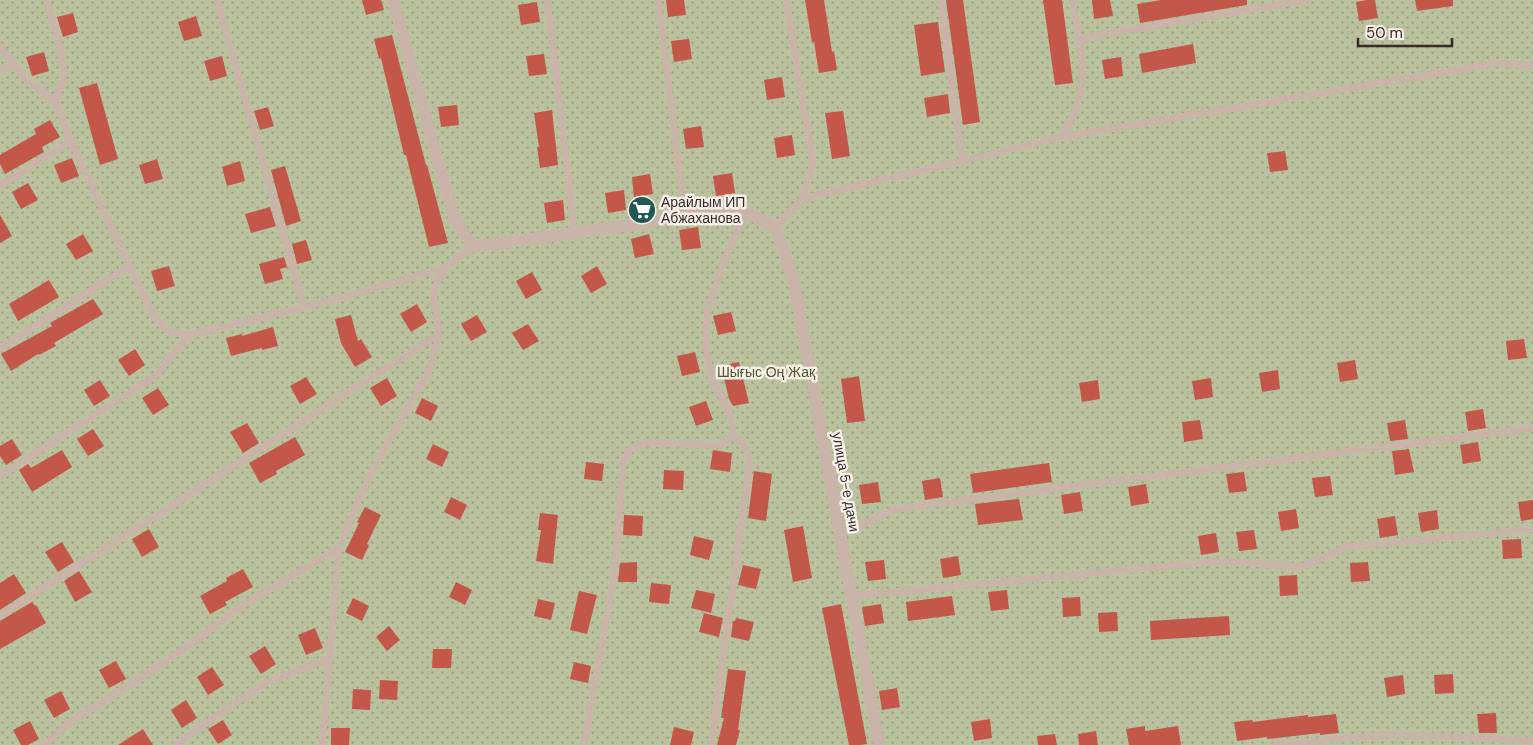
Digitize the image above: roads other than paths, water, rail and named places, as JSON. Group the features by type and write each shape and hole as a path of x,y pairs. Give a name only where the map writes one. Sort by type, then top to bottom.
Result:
{"street":[{"path":"394,0 454,218 473,247 685,217 721,210 746,212 774,227"},
{"name":"улица 5-е дачи","path":"774,227 794,283 879,745"}],"lane":[{"path":"46,0 59,42 64,76 55,101"},
{"path":"217,0 304,307"},
{"path":"547,0 575,233"},
{"path":"658,0 685,217"},
{"path":"774,227 802,199 813,163 786,0"},
{"path":"941,0 962,161"},
{"path":"1062,137 1076,108 1082,81 1080,42 1072,0"},
{"path":"1080,42 1092,36 1308,0"},
{"path":"0,47 26,79 55,101 71,141 152,313 169,332 190,335 304,307 444,268 473,247"},
{"path":"802,199 1062,137 1498,63 1533,66"},
{"path":"0,72 13,64"},
{"path":"0,186 71,141"},
{"path":"711,745 750,459 743,444 734,434 729,412 712,376 706,344 706,312 723,264 746,212"},
{"path":"0,348 130,266"},
{"path":"322,745 339,548 358,498 431,368 439,334 434,297 435,286 444,268"},
{"path":"0,616 439,334"},
{"path":"0,476 154,377 190,335"},
{"path":"840,535 894,509 1533,428"},
{"path":"584,745 614,576 623,462 631,448 650,443 724,444 734,434"},
{"path":"851,596 1222,561 1302,567 1347,547 1533,529"},
{"path":"42,745 70,722 135,682 200,638 229,614 339,548"},
{"path":"175,745 269,681 329,659"},
{"path":"1275,745 1394,734 1533,740"}],"place":[{"name":"Арайлым ИП Абжаханова","path":"642,210"}],"park label":[{"name":"Шығыс Оң Жақ","path":"766,372"}]}
